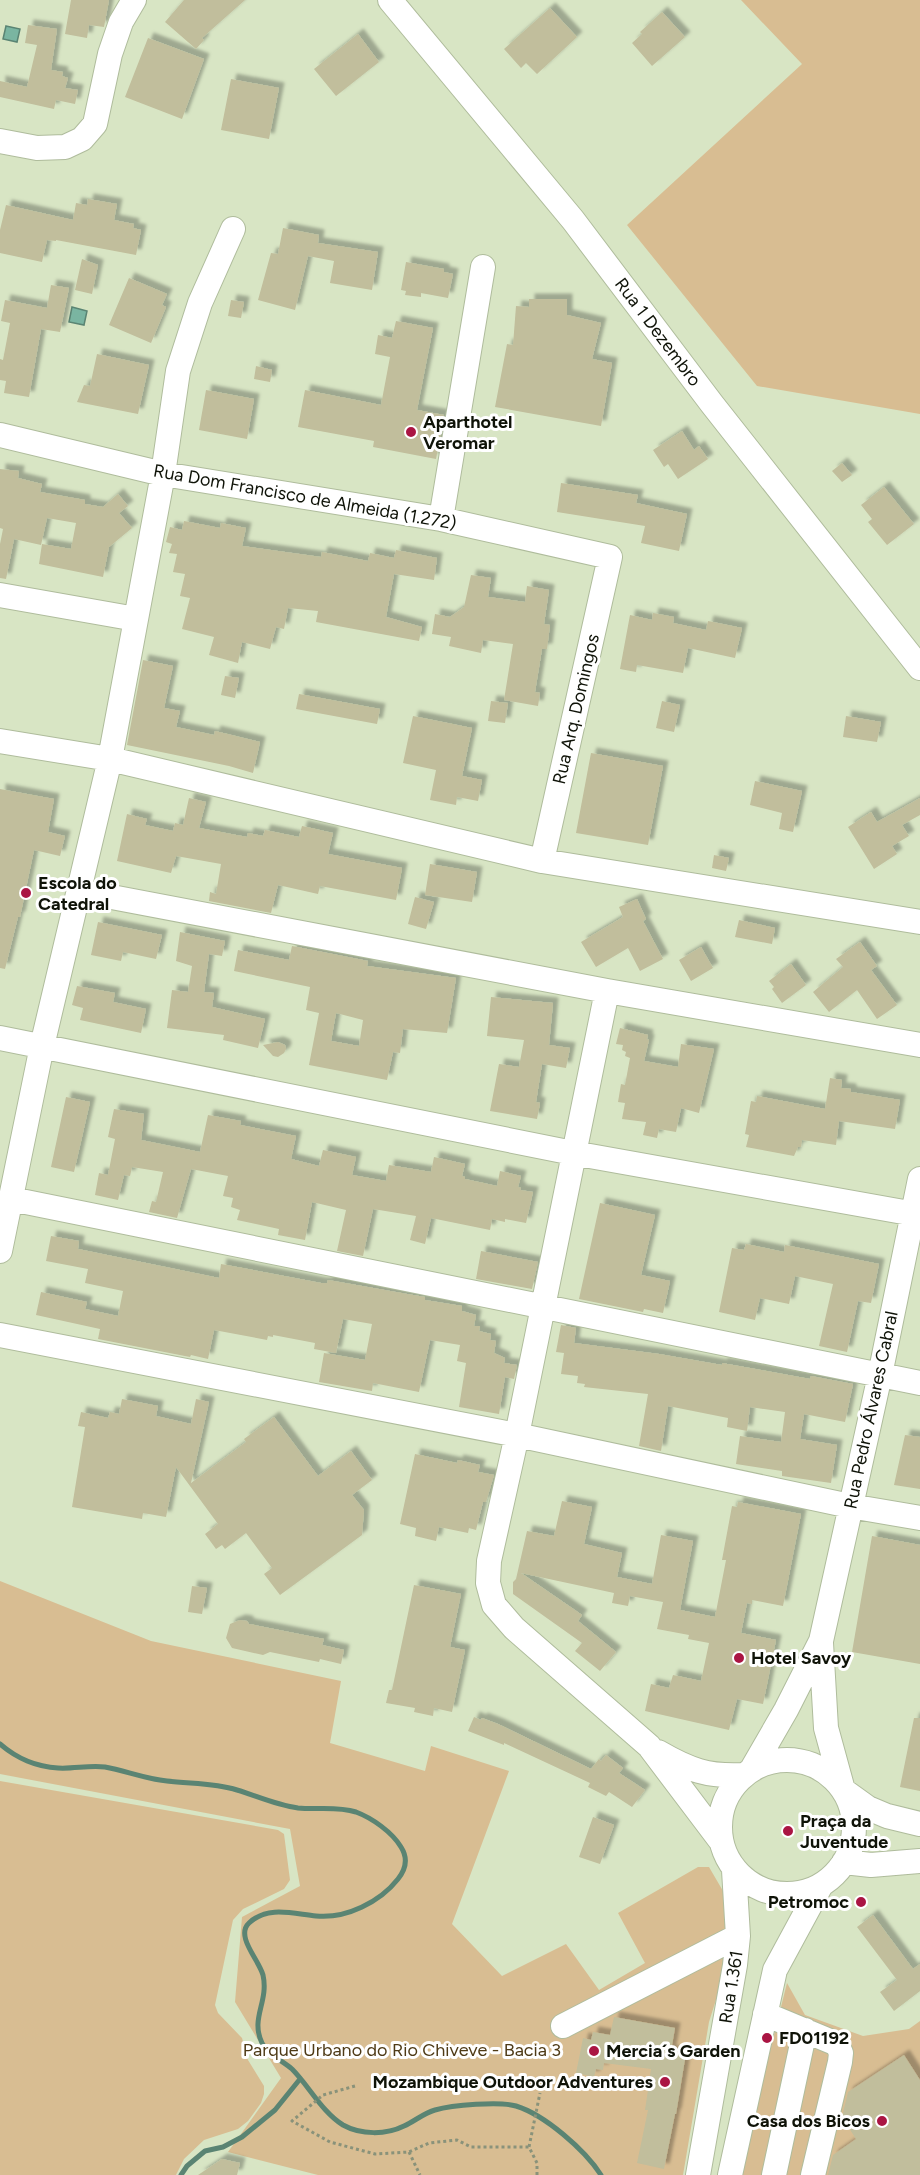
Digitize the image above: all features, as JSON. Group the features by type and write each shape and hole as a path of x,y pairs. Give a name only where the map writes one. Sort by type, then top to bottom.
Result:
{"street":[{"path":"0,141 37,148 65,147 82,139 94,124 110,54 121,22 134,0"},
{"name":"Rua 1 Dezembro","path":"390,0 573,220 712,404 920,668"},
{"path":"0,1251 42,1046 110,759 164,474 178,371 200,303 233,229"},
{"path":"441,519 483,267"},
{"name":"Rua Dom Francisco de Almeida (1.272)","path":"0,435 164,474 441,519 610,557"},
{"name":"Rua Arq. Domingos","path":"542,861 610,557"},
{"path":"0,595 136,619"},
{"path":"0,741 110,759 542,861 920,922"},
{"path":"80,891 607,991 920,1045"},
{"path":"607,991 517,1435 489,1561 488,1583 494,1605 513,1628 649,1746 686,1768 723,1776 748,1772 771,1762 792,1760 812,1765 830,1775 843,1790 868,1808 887,1816 920,1824"},
{"path":"0,1038 573,1153 916,1215"},
{"name":"Rua Pedro Álvares Cabral","path":"821,1641 916,1215 920,1179"},
{"path":"10,1199 920,1383"},
{"path":"0,1335 517,1435 850,1506 920,1518"},
{"path":"649,1746 720,1840 734,1870 751,1884 771,1893 794,1894 821,1885 844,1862 852,1845 854,1826 851,1807 843,1790 826,1728 821,1641"},
{"path":"720,1840 719,1822 723,1804 732,1788 748,1772 786,1710 821,1641"},
{"path":"844,1862 871,1865 920,1861"},
{"name":"Rua 1.361","path":"698,2175 735,1965 738,1936 734,1870"},
{"name":"Rua 1.361","path":"730,2175 775,1970 821,1885"},
{"path":"563,2025 738,1936"},
{"path":"765,2014 837,2044 841,2053 813,2175"},
{"path":"774,2175 806,2030"}],"path":[{"path":"355,2086 323,2095 292,2121 330,2142 349,2149 375,2154 409,2152 429,2143 457,2140 471,2147 529,2147"},
{"path":"537,2175 537,2163 529,2147 540,2093"},
{"path":"409,2152 420,2175"}],"green space":[{"path":"741,0 920,0 920,414 757,386 627,225 802,64"},
{"name":"Parque Urbano do Rio Chiveve - Bacia 3","path":"0,1581 151,1641 341,1681 330,1743 425,1771 431,1746 509,1771 452,1924 502,1976 566,1944 599,1990 645,1963 618,1913 698,1867 709,1867 723,1891 727,1951 720,1987 709,2022 683,2175 318,2175 228,2152 281,2078 235,2002 242,1917 300,1886 290,1829 0,1774"},
{"path":"0,1781 278,1830 284,1834 290,1880 284,1889 243,1909 233,1920 215,2005 218,2013 242,2038 248,2060 264,2086 264,2094 261,2103 248,2121 238,2129 204,2140 184,2159 176,2175 0,2175"},
{"path":"787,1983 805,2015 863,2036 909,2029 920,2021 920,2175 739,2175"}],"water":[{"path":"6,26 20,29 17,42 3,39"},
{"path":"72,307 87,311 84,325 69,322"}],"building":[{"path":"71,0 109,0 104,27 89,25 87,38 65,34"},
{"path":"184,0 245,0 202,38 204,40 196,49 165,22"},
{"path":"550,8 577,37 537,74 526,63 521,68 504,49"},
{"path":"662,12 685,37 652,66 632,43 642,34 640,32"},
{"path":"28,25 57,29 51,70 63,72 62,76 68,78 65,88 78,90 75,104 56,100 54,109 0,97 0,81 27,87 37,45 25,43"},
{"path":"358,34 379,62 336,96 314,69"},
{"path":"148,38 204,59 182,119 125,97"},
{"path":"231,79 279,88 269,139 221,130"},
{"path":"88,199 117,204 114,220 134,224 133,228 141,230 136,255 56,240 47,240 42,262 0,253 0,230 6,205 73,220 76,203 87,205"},
{"path":"283,228 319,235 318,243 378,252 372,290 330,283 334,261 308,256 295,310 258,300 271,253 278,254"},
{"path":"82,259 98,265 92,294 75,290"},
{"path":"406,262 444,269 444,272 453,274 448,298 421,293 421,297 405,295 406,291 401,290"},
{"path":"129,278 167,294 162,305 166,307 151,343 109,325"},
{"path":"51,285 69,288 60,332 41,329 29,397 4,393 6,381 0,380 0,359 3,360 10,323 1,321 5,300 47,308"},
{"path":"529,299 567,299 567,315 601,323 592,359 612,363 601,426 495,407 507,344 513,345 516,306 529,307"},
{"path":"231,300 244,302 241,318 228,316"},
{"path":"396,321 433,328 417,410 444,415 436,459 373,447 374,441 298,427 305,390 381,405 390,357 375,354 378,335 392,338"},
{"path":"97,354 149,365 138,414 77,402 84,385 90,386"},
{"path":"256,366 272,370 270,382 254,379"},
{"path":"206,390 254,399 247,439 199,430"},
{"path":"682,431 694,450 699,446 708,459 678,479 668,464 664,467 653,450"},
{"path":"842,463 852,475 842,482 832,471"},
{"path":"0,469 19,471 18,478 42,484 40,492 85,500 85,504 103,507 118,494 128,506 119,513 132,528 109,547 103,577 39,564 42,544 71,549 76,523 47,518 41,545 14,539 6,579 0,578 0,544 3,529 0,528"},
{"path":"561,483 638,495 636,503 687,514 679,551 641,543 645,526 557,512"},
{"path":"884,487 914,524 887,545 868,522 872,519 861,505"},
{"path":"184,521 220,528 221,523 246,528 242,546 321,557 322,552 368,561 370,553 394,558 396,550 437,558 434,580 394,574 386,617 422,627 419,641 316,622 318,611 288,608 284,629 276,627 270,649 242,642 238,663 209,655 214,637 182,629 190,598 180,596 185,574 173,572 177,554 169,553 172,544 166,542 170,527 182,530"},
{"path":"471,575 491,578 488,597 525,602 527,586 549,590 544,624 550,625 547,649 542,649 535,692 540,693 538,706 504,700 513,644 483,640 481,653 449,646 451,637 432,634 435,614 450,617 464,607"},
{"path":"653,613 674,617 673,623 706,630 708,621 742,628 735,658 688,648 683,673 637,665 636,672 620,669 630,615 652,620"},
{"path":"143,660 173,666 164,708 180,711 176,727 214,735 215,731 260,742 253,773 127,745"},
{"path":"225,676 239,678 235,698 221,695"},
{"path":"299,694 380,709 377,724 296,709"},
{"path":"491,701 508,703 505,723 488,721"},
{"path":"662,701 680,705 674,732 656,728"},
{"path":"413,716 472,728 462,776 482,780 478,801 457,797 456,805 430,800 436,770 403,763"},
{"path":"846,716 881,722 877,742 843,737"},
{"path":"591,753 663,766 648,845 576,833"},
{"path":"755,781 802,791 793,832 779,829 782,813 750,805"},
{"path":"0,789 54,799 48,832 65,836 60,856 34,850 20,917 18,917 5,969 0,968"},
{"path":"189,798 206,802 199,828 247,837 248,833 263,836 265,830 299,837 302,826 333,833 328,854 402,868 396,900 320,886 318,894 278,885 271,913 209,901 210,892 216,894 221,864 176,856 171,873 117,861 127,814 147,819 145,825 173,831 175,823 183,825"},
{"path":"920,798 920,815 902,825 909,836 892,846 897,854 874,869 848,827 871,812 877,822"},
{"path":"714,855 729,858 726,871 712,868"},
{"path":"430,864 477,872 472,902 425,895"},
{"path":"415,897 434,902 426,929 408,924"},
{"path":"637,899 646,919 643,921 663,959 640,971 628,948 596,967 581,942 623,917 619,907"},
{"path":"739,920 775,928 772,944 735,937"},
{"path":"98,922 162,935 156,959 123,952 121,961 91,955"},
{"path":"180,932 225,941 222,956 209,954 204,992 214,993 212,1007 265,1019 258,1048 223,1040 224,1035 167,1028 172,990 188,992 192,966 176,961"},
{"path":"860,942 877,966 871,970 897,1005 877,1019 857,990 829,1012 813,992 843,967 836,959"},
{"path":"292,946 368,961 367,966 456,978 447,1033 403,1029 400,1053 393,1052 387,1080 309,1065 319,1013 306,1010 310,987 234,971 238,950 289,960","holes":["336,1013 363,1020 359,1046 331,1041"]},
{"path":"701,947 713,968 691,981 679,960"},
{"path":"791,964 806,985 782,1003 769,981"},
{"path":"77,986 115,993 113,1002 146,1009 141,1033 80,1020 83,1008 72,1005"},
{"path":"491,997 553,1003 549,1045 570,1048 566,1068 542,1064 536,1102 540,1103 537,1119 490,1111 499,1064 519,1067 524,1040 487,1036"},
{"path":"620,1028 648,1035 644,1061 678,1067 681,1044 714,1049 699,1113 681,1108 676,1132 659,1129 657,1138 643,1135 646,1122 622,1119 625,1103 618,1102 621,1084 625,1085 630,1058 625,1056 626,1052 622,1050 623,1045 616,1044"},
{"path":"278,1042 285,1045 286,1049 278,1057 273,1056 263,1045"},
{"path":"830,1078 842,1080 841,1088 851,1089 851,1092 900,1100 895,1129 839,1121 836,1145 802,1140 801,1147 798,1147 794,1156 746,1147 749,1135 745,1134 751,1101 756,1102 757,1096 825,1109"},
{"path":"66,1097 90,1102 74,1172 51,1167"},
{"path":"114,1109 144,1114 141,1140 200,1152 208,1115 241,1121 240,1125 296,1136 291,1159 319,1166 323,1150 356,1157 352,1175 386,1181 389,1165 431,1172 434,1157 465,1164 462,1176 465,1179 497,1186 500,1171 521,1176 518,1187 521,1188 520,1190 533,1192 526,1223 492,1219 490,1230 431,1218 425,1244 410,1240 416,1216 373,1209 363,1256 337,1251 346,1210 312,1202 305,1240 278,1235 279,1229 237,1220 240,1210 231,1207 233,1198 223,1196 228,1176 191,1169 177,1218 149,1212 152,1201 156,1202 163,1172 132,1167 130,1176 124,1175 118,1200 95,1195 99,1173 108,1175 115,1139 108,1137"},
{"path":"600,1203 655,1215 641,1275 670,1281 663,1313 644,1309 643,1312 579,1299"},
{"path":"51,1236 79,1241 78,1249 219,1278 221,1264 321,1283 327,1283 328,1280 462,1306 462,1311 476,1315 474,1326 480,1326 479,1331 491,1334 490,1340 496,1341 494,1353 505,1358 504,1363 517,1365 514,1379 505,1377 499,1414 459,1407 466,1363 457,1361 460,1345 430,1340 419,1392 373,1383 372,1391 319,1382 324,1353 365,1360 372,1324 343,1319 336,1353 314,1349 315,1343 273,1335 273,1337 268,1336 267,1340 214,1330 208,1359 98,1339 100,1329 36,1315 41,1292 87,1302 85,1309 118,1316 123,1291 85,1283 88,1269 46,1261"},
{"path":"746,1244 784,1252 785,1245 879,1264 871,1303 858,1301 847,1352 819,1346 833,1284 795,1276 789,1304 760,1298 755,1320 719,1312 732,1248 744,1250"},
{"path":"481,1251 538,1262 532,1289 476,1279"},
{"path":"561,1325 576,1328 574,1343 722,1365 722,1363 810,1379 811,1376 853,1384 845,1422 804,1414 800,1439 837,1445 831,1483 782,1476 782,1471 736,1464 740,1436 781,1442 785,1412 750,1407 747,1431 727,1427 728,1418 668,1406 661,1451 639,1446 648,1394 584,1387 585,1384 577,1383 578,1376 561,1374 564,1353 556,1352"},
{"path":"122,1399 158,1406 156,1416 191,1424 196,1399 209,1402 191,1483 246,1442 244,1439 274,1417 318,1476 351,1451 372,1480 352,1495 364,1510 362,1535 280,1595 264,1574 272,1568 246,1533 225,1549 222,1545 216,1549 205,1534 218,1524 176,1467 166,1517 143,1513 142,1519 72,1507 85,1427 78,1426 81,1412 108,1418 110,1412 119,1414"},
{"path":"905,1435 920,1437 920,1489 894,1485"},
{"path":"415,1454 457,1463 458,1460 480,1465 478,1472 494,1475 486,1502 483,1502 476,1530 469,1528 468,1533 439,1527 436,1541 415,1536 416,1528 400,1524"},
{"path":"562,1501 592,1507 584,1544 622,1553 617,1577 652,1584 661,1535 693,1541 680,1610 715,1617 726,1560 722,1560 732,1506 737,1507 738,1502 801,1514 783,1606 752,1600 752,1604 747,1603 741,1633 776,1640 763,1704 737,1699 729,1730 645,1711 651,1684 669,1688 673,1675 701,1681 709,1643 688,1639 689,1635 657,1629 663,1602 630,1596 628,1606 612,1603 614,1593 521,1573 582,1615 578,1621 616,1652 600,1671 575,1651 582,1643 513,1594 513,1582 516,1579 527,1531 554,1536"},
{"path":"872,1536 920,1545 920,1664 852,1652"},
{"path":"414,1585 461,1594 450,1647 465,1650 452,1712 434,1708 433,1716 414,1712 415,1708 386,1703 389,1690 392,1690"},
{"path":"192,1586 207,1588 202,1614 188,1612"},
{"path":"240,1620 247,1621 249,1624 324,1639 322,1645 344,1650 341,1664 270,1652 263,1655 232,1648 226,1638 230,1624"},
{"path":"474,1717 498,1724 591,1769 599,1759 601,1761 606,1755 623,1768 619,1773 645,1790 632,1807 609,1792 606,1796 588,1787 590,1783 504,1743 504,1745 468,1731"},
{"path":"914,1718 920,1718 920,1791 900,1787"},
{"path":"593,1817 614,1825 600,1864 579,1857"},
{"path":"873,1915 913,1969 920,1964 920,1991 894,2011 880,1992 897,1980 857,1927"},
{"path":"614,2017 675,2028 671,2051 686,2053 664,2169 637,2163 648,2110 645,2110 651,2069 604,2063 603,2070 596,2069 594,2077 576,2073 583,2038 591,2040 593,2032 610,2035"},
{"name":"Casa dos Bicos","path":"904,2055 920,2080 920,2175 828,2175 833,2155 856,2139 842,2117 848,2092"},
{"path":"222,2159 240,2163 237,2175 198,2175"}],"waterway":[{"path":"0,1744 20,1757 42,1766 105,1767 159,1780 220,1786 290,1807 349,1810 381,1826 397,1841 405,1859 401,1875 382,1895 362,1907 339,1915 316,1916 273,1912 256,1917 245,1928 246,1941 263,1975 264,1994 258,2026 264,2047 292,2069 335,2120 350,2128 365,2132 382,2132 397,2129 427,2113 443,2108 476,2104 516,2106 539,2117 563,2134 585,2155 601,2175"},
{"path":"181,2175 187,2166 205,2151 223,2147 242,2137 275,2110 300,2079"}],"place":[{"name":"Aparthotel Veromar","path":"411,432"},
{"name":"Escola do Catedral","path":"26,893"},
{"name":"Hotel Savoy","path":"739,1658"},
{"name":"Praça da Juventude","path":"788,1831"},
{"name":"Petromoc","path":"861,1902"},
{"name":"FD01192","path":"767,2038"},
{"name":"Mercia´s Garden","path":"594,2051"},
{"name":"Mozambique Outdoor Adventures","path":"665,2082"},
{"name":"Casa dos Bicos","path":"882,2121"}]}
